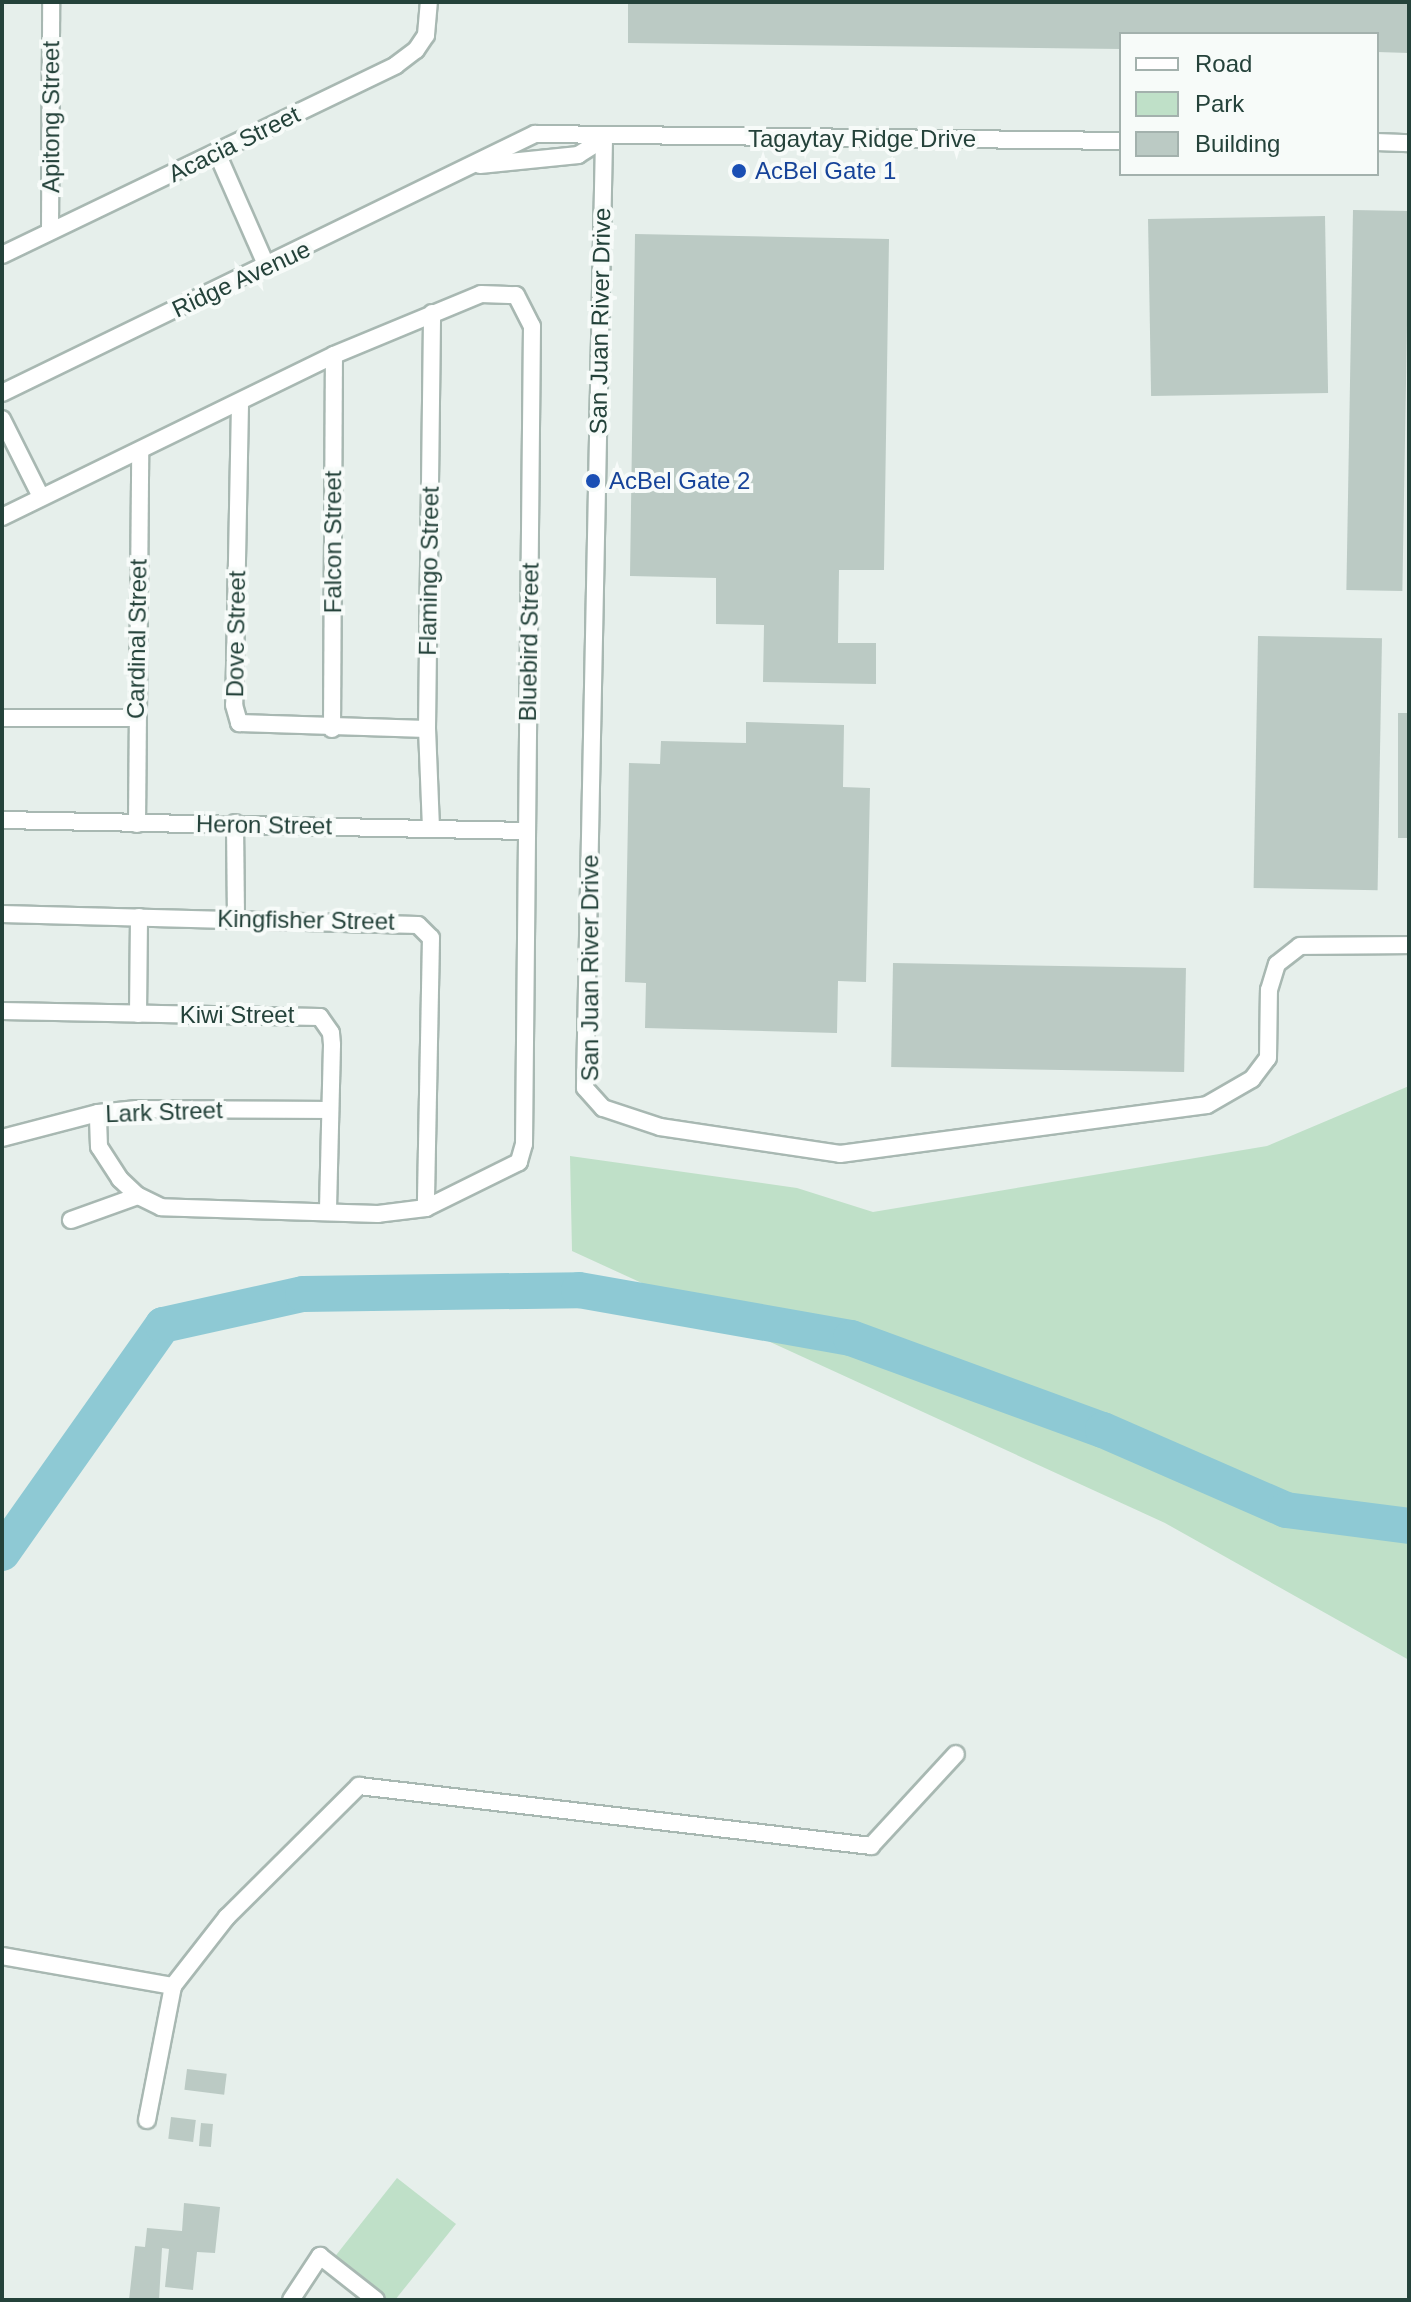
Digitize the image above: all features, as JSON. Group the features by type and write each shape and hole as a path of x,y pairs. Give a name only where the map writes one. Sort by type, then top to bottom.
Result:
{"street":[{"name":"Apitong Street","path":"50,231 51,2"},
{"name":"Acacia Street","path":"2,255 217,153 406,58 426,35 429,2"},
{"name":"Tagaytay Ridge Drive","path":"479,165 535,134 573,131 604,139 1119,141"},
{"name":"Tagaytay Ridge Drive","path":"479,165 542,162 578,155 604,139"},
{"name":"San Juan River Drive","path":"604,139 585,1088 603,1108 660,1127 840,1154 1207,1105 1252,1079 1268,1058 1269,990 1277,964 1300,946 1409,945"},
{"path":"1379,142 1409,143"},
{"path":"217,153 267,267"},
{"name":"Ridge Avenue","path":"2,393 479,165"},
{"name":"Bluebird Street","path":"2,517 140,454 334,355 481,294 516,295 532,326 524,1144 519,1162 426,1208 378,1214 161,1207 138,1196"},
{"name":"Flamingo Street","path":"431,828 427,729 432,313"},
{"name":"Falcon Street","path":"332,729 334,355"},
{"name":"Dove Street","path":"240,404 235,715 248,727 427,729"},
{"path":"2,419 41,497"},
{"name":"Cardinal Street","path":"137,824 140,454"},
{"path":"2,718 136,718"},
{"name":"Heron Street","path":"2,820 527,831"},
{"path":"235,823 236,919"},
{"name":"Kingfisher Street","path":"2,914 406,922 418,925 431,938 426,1208"},
{"path":"138,1014 139,917"},
{"name":"Kiwi Street","path":"2,1011 320,1017 331,1033 328,1212"},
{"name":"Lark Street","path":"2,1138 98,1113 328,1110"},
{"path":"71,1220 138,1196 99,1147 98,1113"},
{"path":"147,2120 173,1986 227,1917 359,1786 871,1846 956,1754"},
{"path":"2,1956 173,1986"},
{"path":"291,2300 320,2256 376,2300"}],"green space":[{"path":"1409,1086 1409,1660 1165,1523 572,1251 570,1156 797,1188 873,1212 1267,1146"},
{"path":"397,2178 456,2224 395,2300 385,2300 333,2259"}],"building":[{"path":"628,2 1409,2 1409,53 1379,52 1379,32 1119,32 1119,49 628,43"},
{"path":"1353,210 1409,211 1402,591 1346,590"},
{"path":"1325,216 1328,393 1151,396 1148,219"},
{"path":"635,234 889,239 884,570 839,570 838,643 876,643 876,684 763,682 764,625 716,624 716,578 630,576"},
{"path":"1258,636 1382,638 1378,890 1254,888"},
{"path":"1398,713 1409,713 1409,838 1398,838"},
{"path":"746,722 844,725 843,787 870,788 866,982 838,981 837,1033 645,1028 646,983 625,982 629,763 660,764 661,741 746,743"},
{"path":"893,963 1186,968 1184,1072 891,1067"},
{"path":"187,2069 227,2074 224,2095 184,2090"},
{"path":"171,2117 196,2120 193,2142 168,2139"},
{"path":"201,2123 213,2124 211,2147 199,2146"},
{"path":"184,2203 220,2207 215,2253 197,2252 193,2290 165,2287 169,2249 162,2248 159,2300 129,2300 135,2246 145,2247 147,2228 182,2231"}],"waterway":[{"path":"2,1553 163,1325 303,1294 579,1290 851,1338 1103,1430 1286,1510 1409,1526"}],"place":[{"name":"AcBel Gate 1","path":"739,171"},
{"name":"AcBel Gate 2","path":"593,481"}]}
